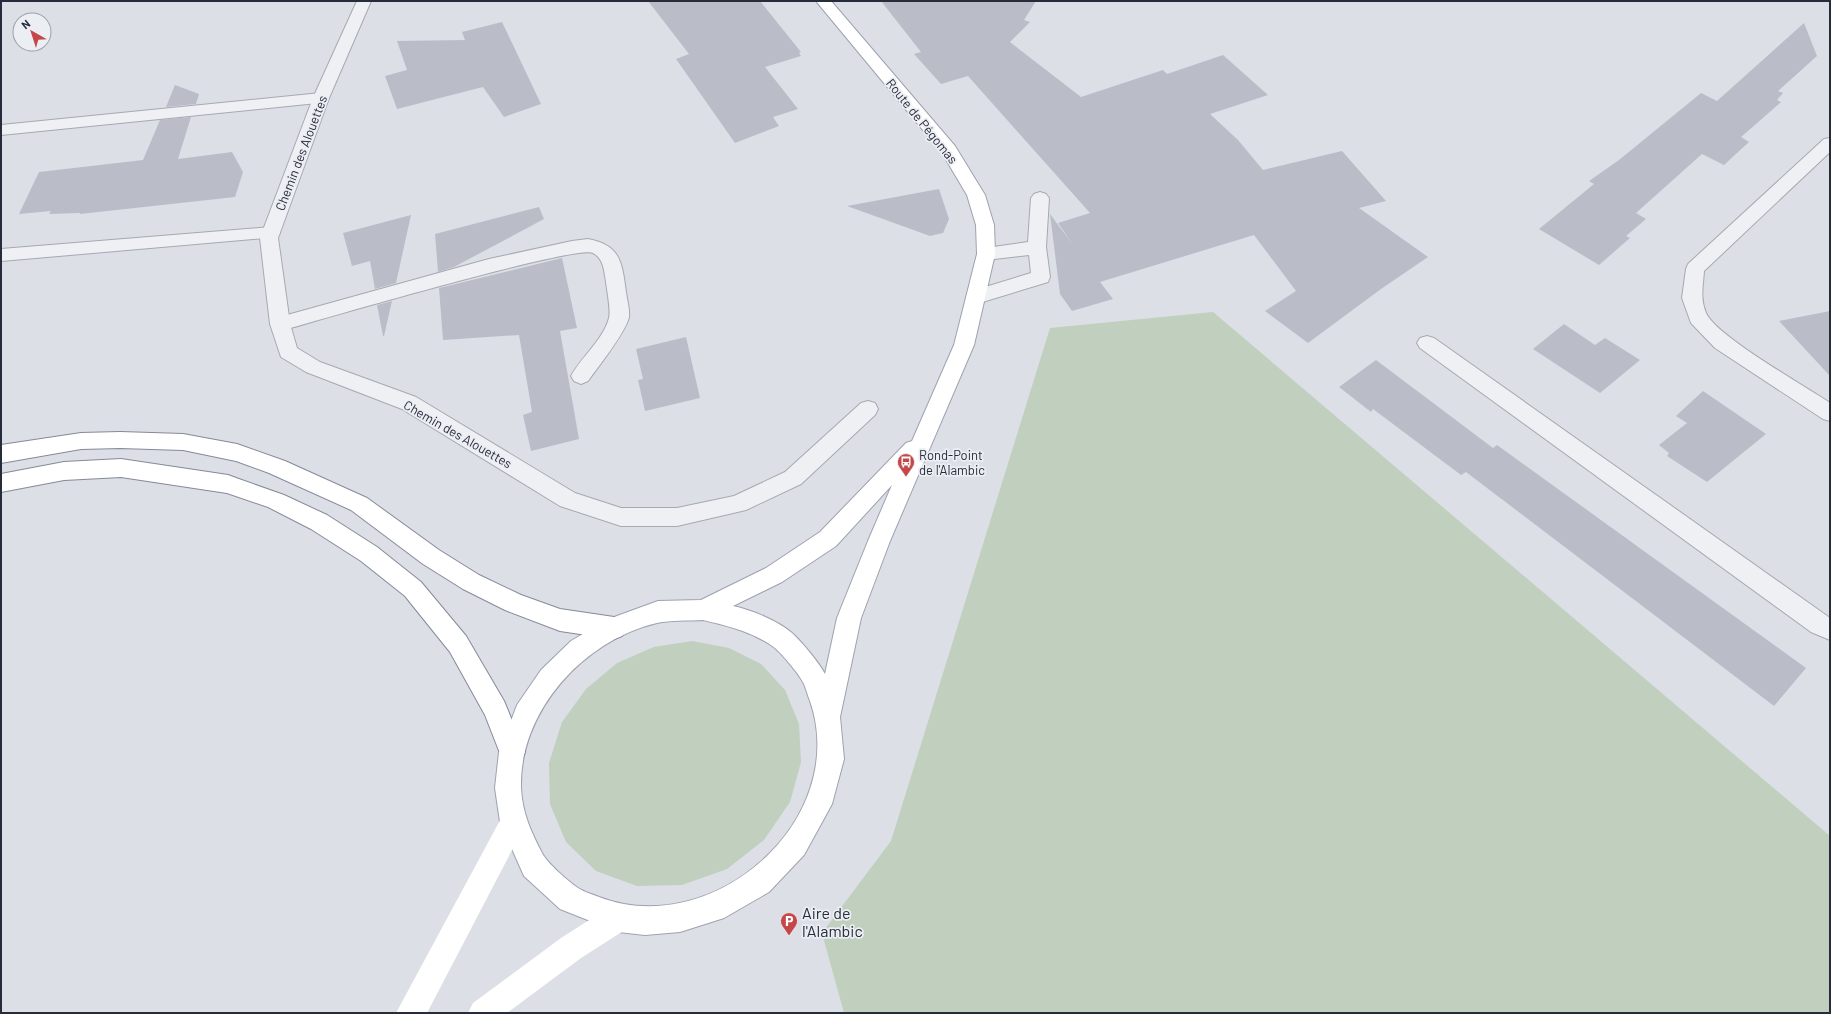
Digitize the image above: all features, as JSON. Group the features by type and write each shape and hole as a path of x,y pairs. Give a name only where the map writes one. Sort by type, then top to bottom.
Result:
{"main road":[{"name":"Route de Pégomas","path":"823,1 949,150 976,195 985,225 986,254 964,345 923,438 849,618 828,717"},
{"path":"703,610 774,574 828,539 923,438"},
{"path":"1,454 81,442 120,440 183,442 237,453 277,467 359,504 431,557 471,582 513,603 560,620 614,628"},
{"path":"1,483 64,471 128,468 228,484 276,501 319,522 369,554 413,589 458,644 495,709 512,752"},
{"path":"703,610 746,620 784,641 813,675 828,717 831,759 819,804 795,846 759,882 714,908 680,918 645,921 618,918 570,899 534,866 513,822 508,788 512,752 526,713 550,678 579,649 614,628 658,612 703,610"},
{"path":"411,1013 513,822"},
{"path":"483,1013 566,952 618,918"}],"street":[{"name":"Chemin des Alouettes","path":"364,1 321,98 269,238 280,324 288,352 313,367 409,403 568,500 621,517 677,517 738,504 793,478 868,410"},
{"path":"1,130 321,98"},
{"path":"1830,143 1695,269 1692,298 1698,318 1722,343 1830,413"},
{"path":"976,298 1049,276 1037,247 1040,198"},
{"path":"1,255 271,233"},
{"path":"280,324 489,266 572,247 588,245 598,246 613,265 619,317 610,336 580,376"},
{"path":"986,254 1037,247"},
{"path":"1427,343 1819,624 1830,629"}],"green space":[{"path":"1213,312 1830,836 1830,1013 844,1013 822,933 891,841 1050,328"},
{"path":"692,641 729,648 761,664 785,690 799,724 801,762 790,802 764,840 727,869 682,885 637,886 596,871 566,842 550,804 549,763 562,722 586,689 617,663 654,647"}],"building":[{"path":"648,1 760,1 801,52 799,53 801,56 765,67 798,109 773,117 779,126 735,143 676,59 689,54"},
{"path":"881,1 1036,1 1024,20 1030,22 1010,42 1081,97 1163,70 1167,74 1223,55 1268,95 1210,114 1238,140 1263,170 1342,151 1386,201 1359,208 1428,257 1381,289 1308,343 1265,311 1296,291 1254,235 1100,282 1113,299 1072,311 1060,294 1050,214 1073,245 1058,223 1090,213 968,76 941,84 914,54 921,52"},
{"path":"502,22 541,104 504,117 483,87 397,109 385,76 407,70 397,41 465,40 462,32"},
{"path":"1804,23 1817,56 1778,91 1783,93 1777,100 1781,102 1741,137 1749,142 1724,165 1702,154 1636,213 1646,219 1626,236 1630,238 1599,265 1539,229 1594,184 1589,181 1619,160 1701,93 1717,101"},
{"path":"175,85 199,94 196,104 166,107"},
{"path":"191,117 178,159 232,152 243,172 235,197 80,214 49,214 51,211 19,214 39,172 143,160 160,120"},
{"path":"939,189 949,219 943,233 930,236 847,206"},
{"path":"539,207 544,219 454,267 438,272 435,234"},
{"path":"411,215 396,283 375,289 370,261 352,266 343,233"},
{"path":"562,258 577,328 560,331 579,439 531,451 523,415 532,412 519,335 443,340 439,288"},
{"path":"392,301 384,336 383,336 377,305"},
{"path":"1830,311 1830,376 1779,321"},
{"path":"1564,324 1595,345 1605,338 1640,360 1600,393 1533,349"},
{"path":"686,337 700,398 645,411 638,380 643,379 636,349"},
{"path":"1376,360 1493,448 1497,445 1806,668 1774,706 1466,472 1461,475 1373,409 1371,412 1339,387"},
{"path":"1703,391 1766,434 1707,482 1667,456 1669,453 1659,445 1687,423 1676,416"}],"place":[{"name":"Rond-Point de l'Alambic","path":"906,477"},
{"name":"Aire de l'Alambic","path":"789,936"}]}
